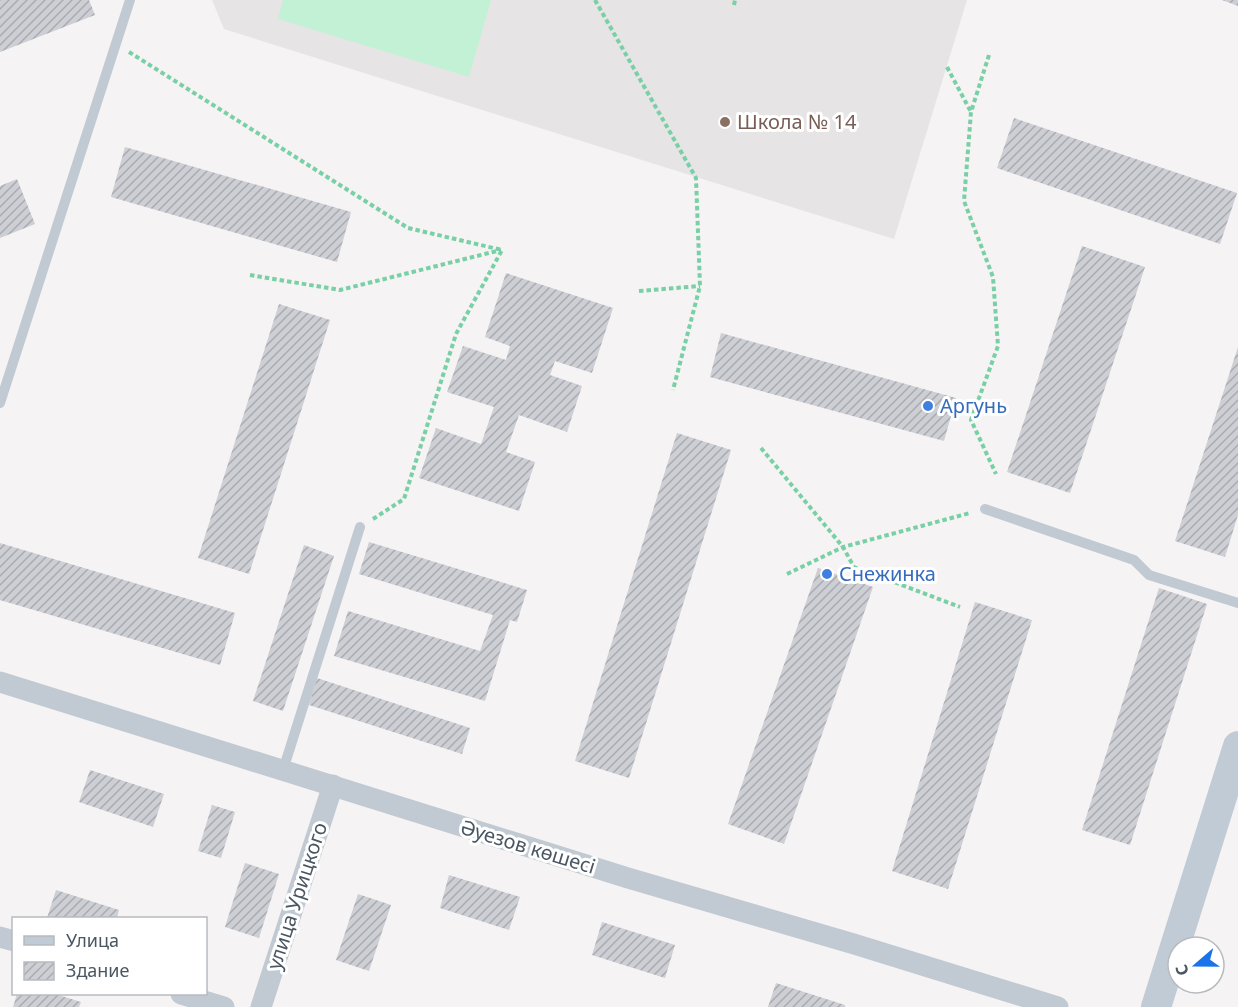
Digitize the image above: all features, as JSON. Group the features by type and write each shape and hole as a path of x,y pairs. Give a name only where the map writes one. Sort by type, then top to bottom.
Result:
{"street":[{"name":"Әуезов көшесі","path":"0,682 628,878 1058,1007"},
{"path":"1156,1007 1238,746"},
{"name":"улица Урицкого","path":"261,1007 333,785"},
{"path":"187,995 224,1007"}],"lane":[{"path":"0,403 130,0"},
{"path":"985,509 1134,560 1149,575 1238,603"},
{"path":"283,770 360,527"}],"path":[{"path":"595,0 696,178 700,286 673,390"},
{"path":"116,44 408,228 502,250"},
{"path":"989,55 971,112 964,201 993,277 998,346 971,420 996,474"},
{"path":"947,67 971,112"},
{"path":"250,274 340,290 502,250"},
{"path":"360,527 404,499 456,334 502,250"},
{"path":"639,291 700,286"},
{"path":"760,448 843,547 854,567 960,607"},
{"path":"787,574 843,547 985,509"}],"shaded area":[{"name":"Школа № 14","path":"212,0 967,0 894,239 224,29"}],"green space":[{"path":"283,0 491,0 469,77 278,19"}],"building":[{"path":"0,0 89,0 95,15 0,52"},
{"path":"1222,0 1238,0 1238,6"},
{"path":"1014,118 1237,193 1220,244 997,168"},
{"path":"125,147 351,212 337,262 111,197"},
{"path":"17,179 35,224 0,238 0,186"},
{"path":"1082,246 1145,267 1070,493 1007,472"},
{"path":"506,273 613,308 592,373 555,361 550,375 582,386 567,432 519,415 506,452 535,462 519,511 419,478 436,428 481,444 494,407 447,392 463,346 506,360 510,346 485,337"},
{"path":"279,304 330,320 249,574 198,558"},
{"path":"721,333 956,398 944,441 710,377"},
{"path":"1238,347 1238,515 1225,557 1175,541"},
{"path":"677,433 731,450 629,778 575,761"},
{"path":"369,542 527,590 517,622 510,620 485,701 334,656 348,611 480,651 493,615 359,574"},
{"path":"0,543 235,613 220,665 0,600"},
{"path":"304,545 334,556 283,711 253,701"},
{"path":"818,568 873,587 784,844 728,824"},
{"path":"1159,588 1207,604 1130,845 1082,830"},
{"path":"975,602 1032,620 948,889 892,871"},
{"path":"317,678 470,728 462,754 309,705"},
{"path":"90,770 164,794 153,827 79,802"},
{"path":"212,805 235,812 221,858 198,851"},
{"path":"245,863 279,874 259,938 225,927"},
{"path":"449,875 520,897 509,930 440,908"},
{"path":"56,890 119,910 117,917 47,917"},
{"path":"358,894 391,905 369,971 336,960"},
{"path":"602,922 675,945 665,978 592,955"},
{"path":"776,983 845,1005 845,1007 768,1007"},
{"path":"17,995 58,995 81,1002 79,1007 13,1007"}],"place":[{"name":"Школа № 14","path":"725,122"},
{"name":"Аргунь","path":"928,406"},
{"name":"Снежинка","path":"827,574"}]}
